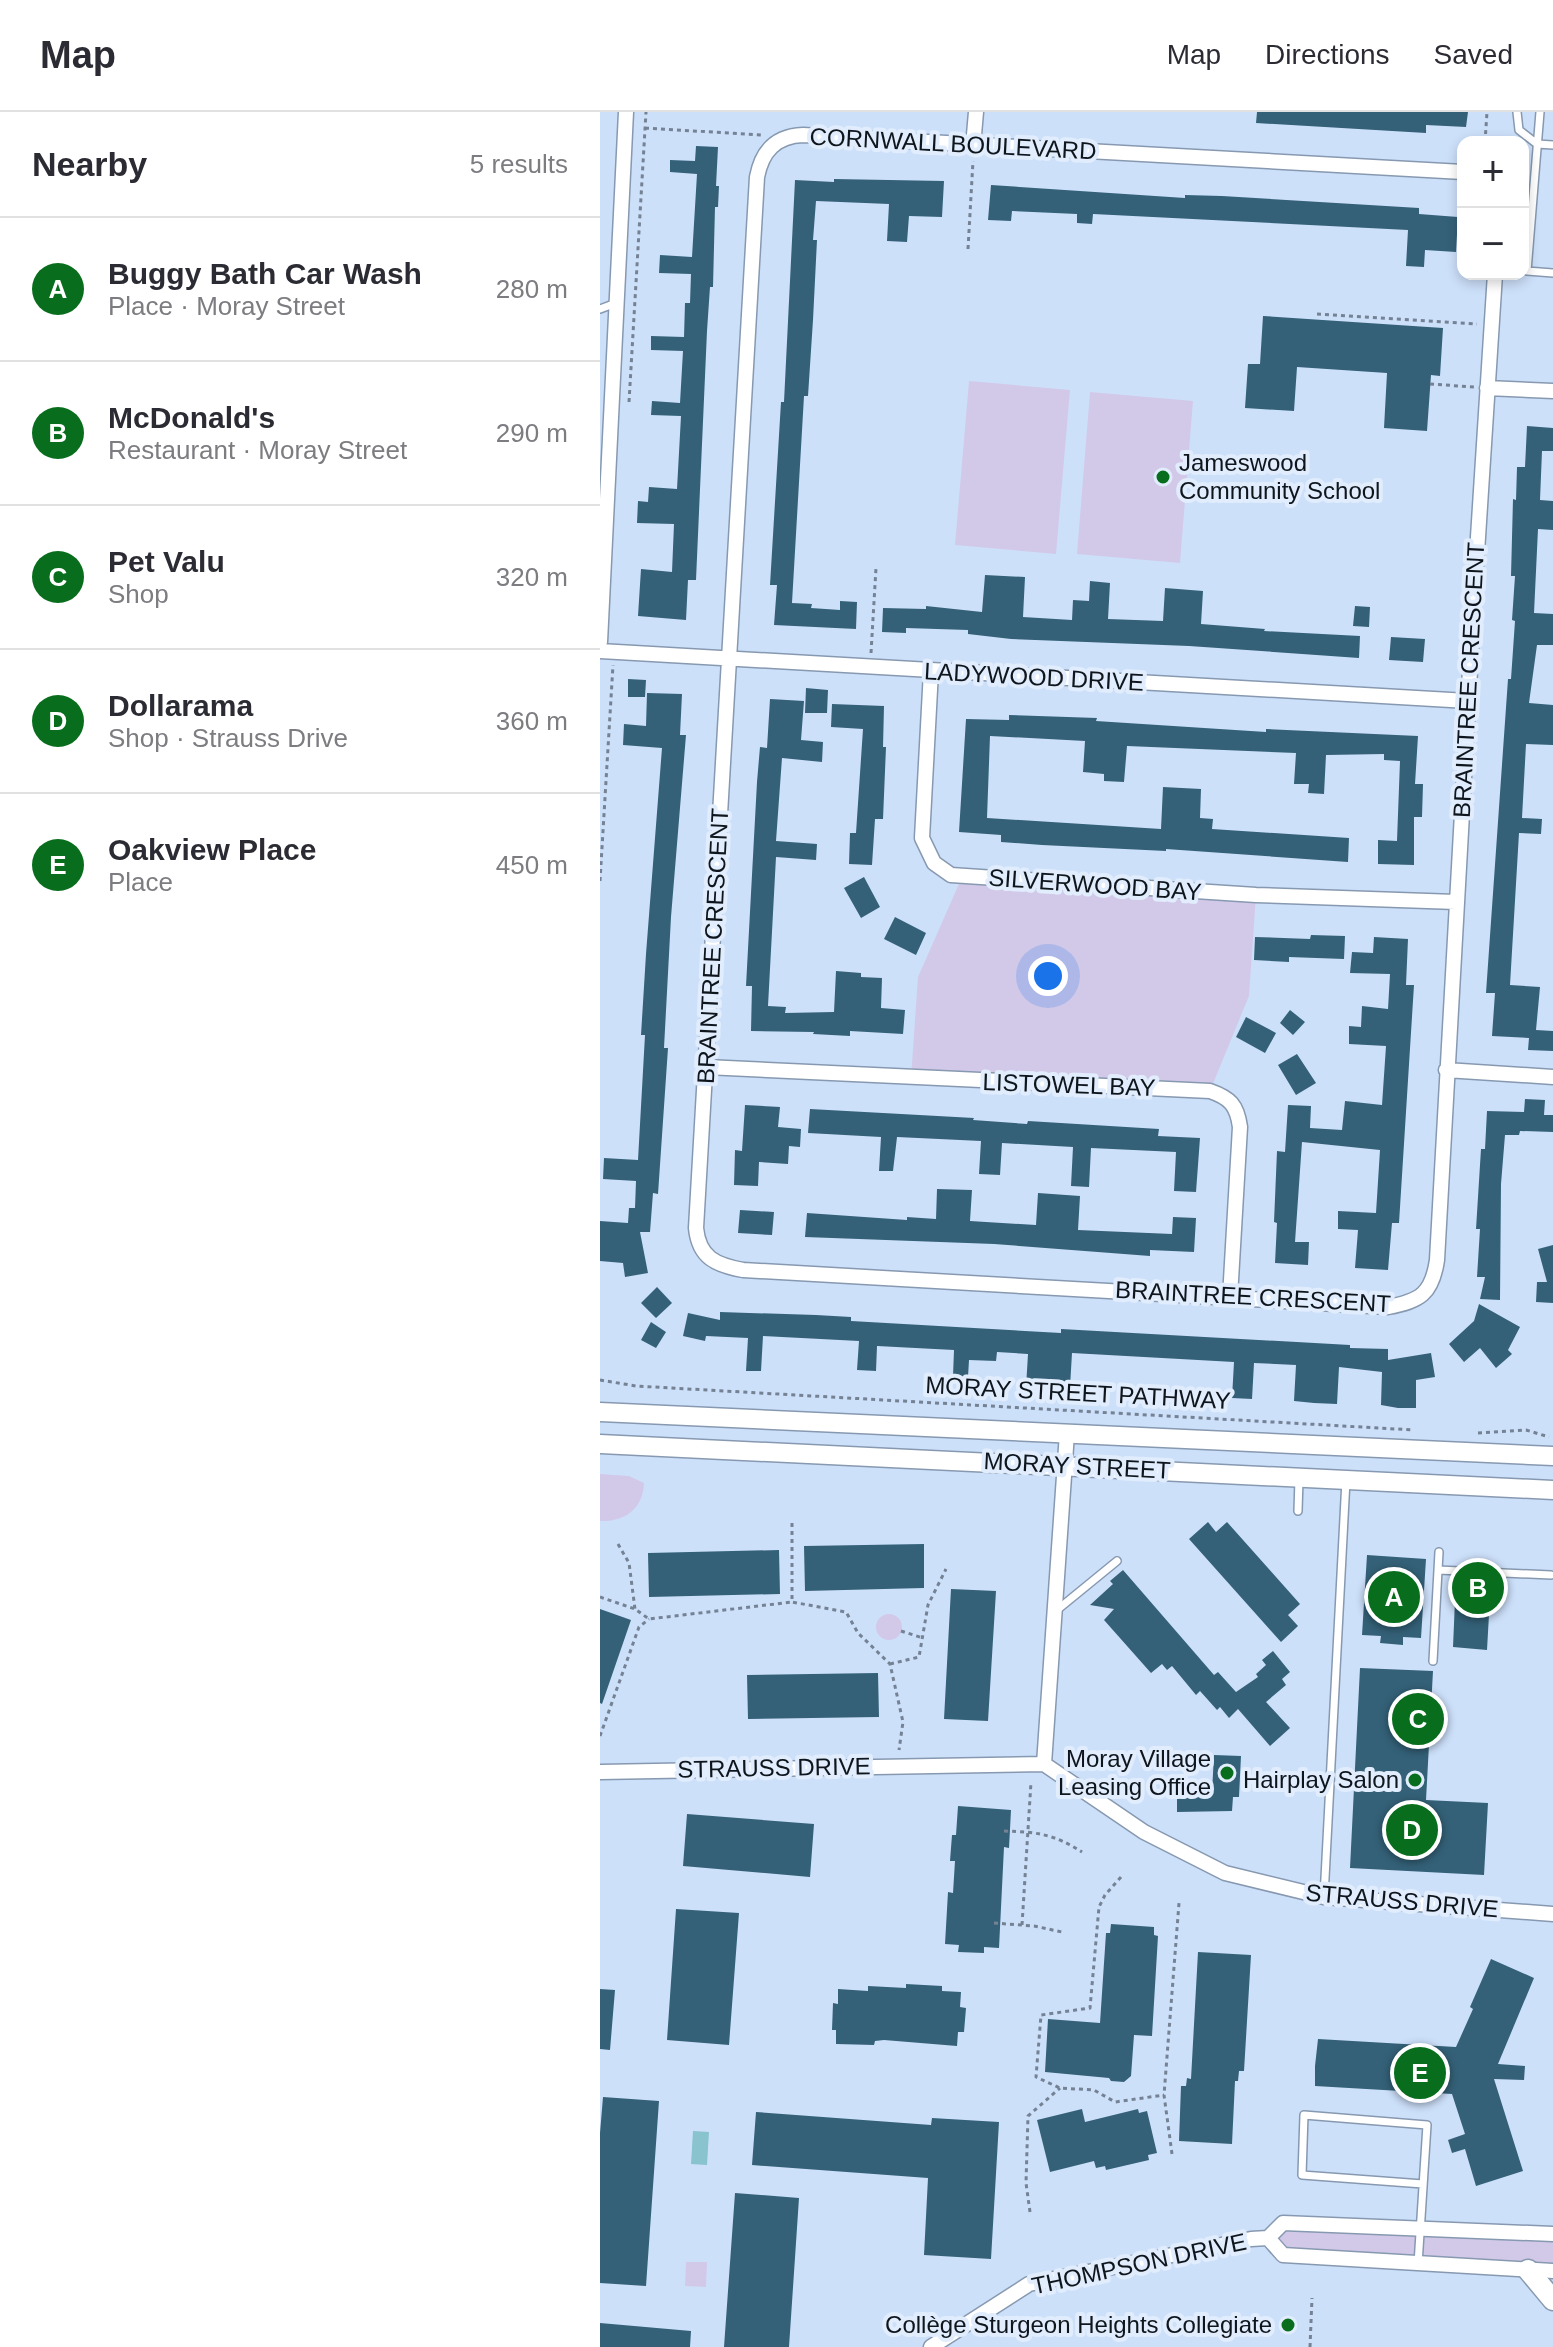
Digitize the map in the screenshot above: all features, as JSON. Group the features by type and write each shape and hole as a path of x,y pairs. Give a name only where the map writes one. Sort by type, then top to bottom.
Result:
{"main road":[{"path":"1528,2270 1553,2300"}],"street":[{"path":"600,642 604,460 626,112"},
{"path":"973,146 976,112"},
{"name":"CORNWALL BOULEVARD","path":"729,659 757,177 763,156 781,139 803,135 1457,172"},
{"name":"BRAINTREE CRESCENT","path":"729,659 696,1228 701,1249 714,1262 743,1270 1388,1307 1411,1302 1432,1282 1437,1260 1495,280"},
{"path":"1487,388 1553,391"},
{"name":"LADYWOOD DRIVE","path":"607,652 1468,701"},
{"name":"SILVERWOOD BAY","path":"931,671 922,838 934,863 951,875 1241,894 1456,902"},
{"name":"LISTOWEL BAY","path":"706,1067 1210,1091 1222,1095 1231,1100 1238,1111 1240,1127 1230,1297"},
{"path":"1446,1070 1553,1077"},
{"name":"MORAY STREET","path":"600,1412 1553,1456"},
{"path":"1044,1764 1067,1433"},
{"name":"MORAY STREET","path":"600,1444 1553,1490"},
{"name":"STRAUSS DRIVE","path":"600,1772 1044,1764 1144,1832 1225,1873 1324,1897 1553,1914"},
{"name":"THOMPSON DRIVE","path":"931,2347 1029,2284 1268,2238 1283,2223 1553,2234"},
{"name":"THOMPSON DRIVE","path":"1268,2238 1283,2255 1553,2271"}],"lane":[{"path":"1517,112 1519,130 1537,144 1553,145"},
{"path":"1540,112 1527,271 1553,273"},
{"path":"600,309 616,303"},
{"path":"1298,1511 1299,1476"},
{"path":"1324,1897 1346,1479"},
{"path":"1433,1661 1439,1552"},
{"path":"1056,1610 1117,1561"},
{"path":"1438,1570 1551,1575"},
{"path":"1418,2264 1427,2125 1304,2115 1302,2175 1423,2184"}],"path":[{"path":"628,414 646,112"},
{"path":"1485,136 1487,112"},
{"path":"625,129 768,135 781,139"},
{"path":"968,249 973,146"},
{"path":"1317,314 1492,325"},
{"path":"1430,384 1487,388"},
{"path":"870,668 876,568"},
{"path":"600,881 607,652"},
{"name":"MORAY STREET PATHWAY","path":"600,1380 668,1388 1425,1431"},
{"path":"1471,1434 1526,1430 1553,1437"},
{"path":"792,1523 792,1602"},
{"path":"618,1544 629,1563 635,1609"},
{"path":"890,1664 919,1657 928,1605 946,1569"},
{"path":"600,1596 635,1609 649,1619"},
{"path":"600,1736 639,1627 649,1619 792,1602 846,1612 858,1633 890,1664 903,1722 896,1766"},
{"path":"901,1631 923,1638"},
{"path":"1022,1925 1031,1782"},
{"path":"1004,1831 1060,1838 1082,1852"},
{"path":"1121,1877 1099,1907 1090,2008 1041,2015 1036,2077 1060,2088 1094,2090 1115,2102 1164,2095"},
{"path":"1172,2154 1164,2095 1179,1903"},
{"path":"994,1923 1062,1932"},
{"path":"1030,2212 1026,2183 1028,2116 1060,2088"},
{"path":"1310,2347 1312,2298"}],"shaded area":[{"path":"969,381 1070,390 1056,554 955,545"},
{"path":"1090,392 1193,401 1180,563 1077,554"},
{"path":"962,877 1256,895 1249,996 1210,1091 911,1078 918,977"},
{"path":"600,1474 629,1476 644,1483 640,1500 631,1512 618,1519 600,1521"},
{"path":"889,1614 898,1618 902,1627 898,1636 889,1640 880,1636 876,1627 880,1618"},
{"path":"693,2131 709,2132 707,2165 691,2164"},
{"path":"1283,2223 1553,2234 1553,2271 1283,2255 1268,2238"},
{"path":"686,2262 707,2262 706,2287 685,2286"}],"building":[{"path":"1257,112 1468,112 1466,127 1426,125 1426,133 1256,123"},
{"path":"696,146 718,147 716,186 719,186 707,331 696,580 688,580 686,620 638,616 641,569 672,572 674,524 637,523 638,501 648,502 649,487 677,489 681,416 651,415 652,401 680,403 683,351 651,350 651,336 684,337 685,303 690,303 691,274 659,273 660,255 692,257 697,174 670,172 670,160 695,161"},
{"path":"834,179 944,181 942,217 909,216 907,242 887,241 889,204 816,201 813,320 808,396 804,396 792,603 840,610 840,601 857,602 856,629 774,625 777,585 770,585 781,402 784,402 795,180 834,182"},
{"path":"991,185 1185,198 1185,195 1222,196 1419,208 1419,214 1457,217 1457,234 1456,252 1425,250 1424,267 1406,266 1408,230 1093,214 1092,224 1077,223 1077,214 1012,211 1011,221 988,220"},
{"path":"1263,316 1443,328 1440,376 1431,375 1427,431 1384,428 1387,373 1297,367 1294,411 1245,408 1248,364 1260,364"},
{"path":"1527,426 1553,428 1553,451 1542,451 1540,500 1553,501 1553,530 1538,529 1534,613 1553,614 1553,645 1537,645 1529,703 1553,705 1553,745 1526,744 1522,818 1542,819 1541,834 1519,833 1510,985 1540,987 1536,1030 1553,1031 1553,1051 1528,1050 1529,1038 1492,1036 1495,993 1486,993 1508,679 1511,679 1515,621 1512,620 1515,576 1511,576 1513,499 1516,500 1517,467 1525,467"},
{"path":"985,575 1025,577 1023,617 1072,620 1073,600 1089,601 1090,581 1110,583 1108,619 1163,621 1165,588 1203,591 1201,624 1360,636 1359,658 1189,646 1011,639 968,634 968,630 906,628 906,633 882,632 883,608 926,609 926,606 982,612"},
{"path":"1355,606 1370,607 1369,627 1353,626"},
{"path":"1391,637 1425,639 1423,662 1389,660"},
{"path":"628,679 646,680 645,697 628,697"},
{"path":"806,688 828,690 827,713 805,713"},
{"path":"647,693 682,694 680,735 686,735 671,917 664,1048 668,1048 658,1194 653,1193 650,1232 640,1232 648,1273 625,1277 623,1263 600,1261 600,1221 628,1223 629,1208 635,1208 636,1181 603,1179 604,1158 638,1160 645,1035 641,1035 662,748 623,745 624,724 646,726"},
{"path":"770,699 804,701 801,740 823,742 822,762 782,758 776,841 817,844 816,860 776,857 768,1006 786,1007 785,1013 834,1012 836,971 861,973 861,977 882,978 881,1008 905,1010 903,1034 850,1031 850,1036 751,1031 752,986 746,986 757,782 760,747 767,748"},
{"path":"832,704 884,706 883,819 875,819 872,865 849,864 850,833 856,833 863,729 831,727"},
{"path":"1009,715 1097,718 1096,721 1266,732 1266,729 1418,736 1415,784 1423,784 1422,817 1414,817 1414,865 1378,864 1378,840 1397,841 1400,761 1384,760 1384,754 1326,755 1324,794 1308,793 1309,784 1294,784 1296,753 1127,746 1124,782 1104,781 1104,774 1083,772 1085,741 990,736 987,818 1161,829 1163,787 1201,789 1200,818 1213,819 1212,829 1349,838 1348,862 1166,849 1001,842 1001,835 959,832 966,719 1009,720"},
{"path":"864,877 880,907 861,918 844,888"},
{"path":"895,917 926,933 916,955 884,939"},
{"path":"1311,935 1345,936 1344,959 1289,957 1289,962 1254,960 1255,937 1310,939"},
{"path":"1374,937 1408,939 1406,985 1414,985 1399,1223 1392,1223 1388,1270 1355,1268 1358,1230 1338,1229 1338,1211 1376,1213 1380,1150 1302,1142 1295,1242 1309,1242 1308,1265 1275,1263 1277,1151 1285,1152 1288,1105 1311,1106 1310,1128 1342,1130 1345,1101 1382,1105 1386,1046 1349,1044 1349,1026 1361,1027 1362,1006 1388,1009 1390,974 1350,973 1352,952 1373,953"},
{"path":"1290,1010 1305,1022 1293,1035 1280,1023"},
{"path":"1246,1017 1276,1033 1265,1053 1236,1037"},
{"path":"1297,1054 1316,1083 1296,1095 1278,1065"},
{"path":"1525,1099 1545,1100 1544,1115 1553,1115 1553,1132 1520,1131 1519,1135 1505,1135 1501,1184 1500,1300 1480,1299 1485,1277 1477,1277 1480,1229 1476,1229 1481,1149 1485,1149 1487,1111 1524,1112"},
{"path":"745,1105 780,1107 778,1127 801,1129 800,1147 789,1146 788,1164 759,1162 758,1186 734,1185 735,1150 742,1151"},
{"path":"810,1109 1027,1124 1028,1121 1159,1129 1158,1136 1200,1138 1196,1192 1174,1191 1176,1152 1091,1148 1089,1187 1071,1186 1073,1147 1002,1143 1000,1175 979,1174 981,1141 897,1137 893,1171 879,1171 881,1137 808,1133"},
{"path":"937,1189 972,1190 970,1221 1036,1225 1038,1193 1080,1196 1078,1230 1172,1234 1173,1217 1196,1218 1194,1252 1150,1250 1150,1256 994,1244 805,1237 807,1213 936,1219"},
{"path":"740,1210 774,1212 772,1235 738,1233"},
{"path":"1553,1245 1553,1303 1536,1302 1537,1282 1547,1282 1538,1249"},
{"path":"657,1287 672,1303 656,1318 641,1303"},
{"path":"1479,1304 1520,1327 1508,1350 1512,1354 1496,1368 1480,1348 1464,1362 1449,1344 1474,1321"},
{"path":"720,1312 851,1317 851,1321 1061,1333 1061,1329 1350,1345 1350,1348 1388,1349 1388,1360 1431,1353 1435,1377 1416,1380 1416,1408 1398,1408 1381,1405 1382,1372 1339,1367 1337,1404 1314,1403 1294,1401 1296,1365 1254,1363 1252,1399 1232,1398 1234,1362 1072,1353 1070,1387 1026,1387 1028,1354 997,1352 996,1361 969,1360 968,1377 953,1376 954,1350 877,1346 876,1371 857,1370 859,1341 763,1336 761,1371 746,1371 748,1338 706,1336 705,1341 683,1336 688,1313 720,1320"},
{"path":"651,1322 666,1332 656,1348 641,1340"},
{"path":"1208,1522 1216,1532 1227,1522 1300,1604 1288,1615 1298,1626 1281,1642 1189,1539"},
{"path":"924,1544 924,1588 805,1591 804,1546"},
{"path":"779,1550 780,1594 649,1597 648,1553"},
{"path":"1367,1555 1426,1559 1421,1638 1403,1637 1403,1645 1380,1643 1381,1636 1362,1635"},
{"path":"1123,1570 1214,1675 1218,1672 1236,1692 1258,1677 1256,1674 1266,1665 1262,1660 1273,1651 1290,1672 1282,1679 1286,1685 1266,1702 1290,1728 1270,1746 1238,1709 1229,1718 1200,1691 1196,1695 1172,1666 1167,1670 1162,1664 1151,1673 1104,1620 1114,1609 1090,1605"},
{"path":"1456,1577 1491,1579 1487,1650 1453,1647"},
{"path":"951,1589 996,1591 988,1721 944,1719"},
{"path":"600,1609 631,1620 602,1704 600,1703"},
{"path":"1360,1668 1433,1671 1426,1800 1488,1803 1484,1875 1350,1868"},
{"path":"878,1673 879,1717 748,1719 747,1675"},
{"name":"Moray Village Leasing Office","path":"1214,1755 1241,1756 1239,1797 1233,1797 1232,1811 1177,1812 1177,1790 1212,1792"},
{"path":"958,1806 1011,1810 1009,1848 1004,1847 999,1948 984,1947 984,1953 958,1952 959,1945 945,1944 948,1892 953,1893 955,1861 950,1861 952,1835 956,1835"},
{"path":"687,1814 814,1824 810,1877 683,1866"},
{"path":"676,1909 739,1913 729,2045 667,2040"},
{"path":"1111,1924 1154,1927 1154,1935 1158,1936 1152,2036 1134,2035 1131,2076 1124,2082 1045,2072 1048,2019 1100,2023 1106,1933 1110,1933"},
{"path":"1198,1952 1251,1955 1244,2071 1239,2071 1238,2081 1235,2081 1232,2144 1179,2141 1181,2086 1186,2086 1187,2078 1191,2079"},
{"path":"1491,1959 1534,1978 1498,2064 1525,2066 1524,2080 1494,2079 1523,2171 1476,2186 1465,2149 1452,2153 1448,2140 1465,2134 1452,2094 1315,2086 1315,2066 1318,2039 1456,2047"},
{"path":"906,1984 942,1986 942,1991 961,1992 960,2007 966,2008 964,2032 958,2032 957,2046 884,2040 875,2041 874,2045 836,2044 836,2030 832,2030 833,2003 838,2004 838,1989 868,1991 868,1986 906,1988"},
{"path":"600,1989 615,1990 610,2050 600,2049"},
{"path":"603,2097 659,2101 646,2286 600,2283 600,2133"},
{"path":"1082,2109 1085,2122 1138,2109 1139,2113 1147,2111 1157,2153 1148,2155 1149,2160 1106,2170 1105,2166 1096,2168 1094,2161 1050,2172 1037,2120"},
{"path":"756,2112 931,2125 932,2118 999,2122 991,2259 924,2255 928,2178 752,2165"},
{"path":"735,2193 799,2198 789,2347 724,2347"},
{"path":"600,2323 691,2331 690,2347 600,2347"}],"place":[{"name":"Jameswood Community School","path":"1163,477"},
{"name":"McDonald's","path":"1478,1588"},
{"name":"Buggy Bath Car Wash","path":"1394,1597"},
{"name":"Pet Valu","path":"1418,1719"},
{"name":"Moray Village Leasing Office","path":"1227,1773"},
{"name":"Hairplay Salon","path":"1415,1780"},
{"name":"Dollarama","path":"1412,1830"},
{"name":"Oakview Place","path":"1420,2073"},
{"name":"Collège Sturgeon Heights Collegiate","path":"1288,2325"}]}
